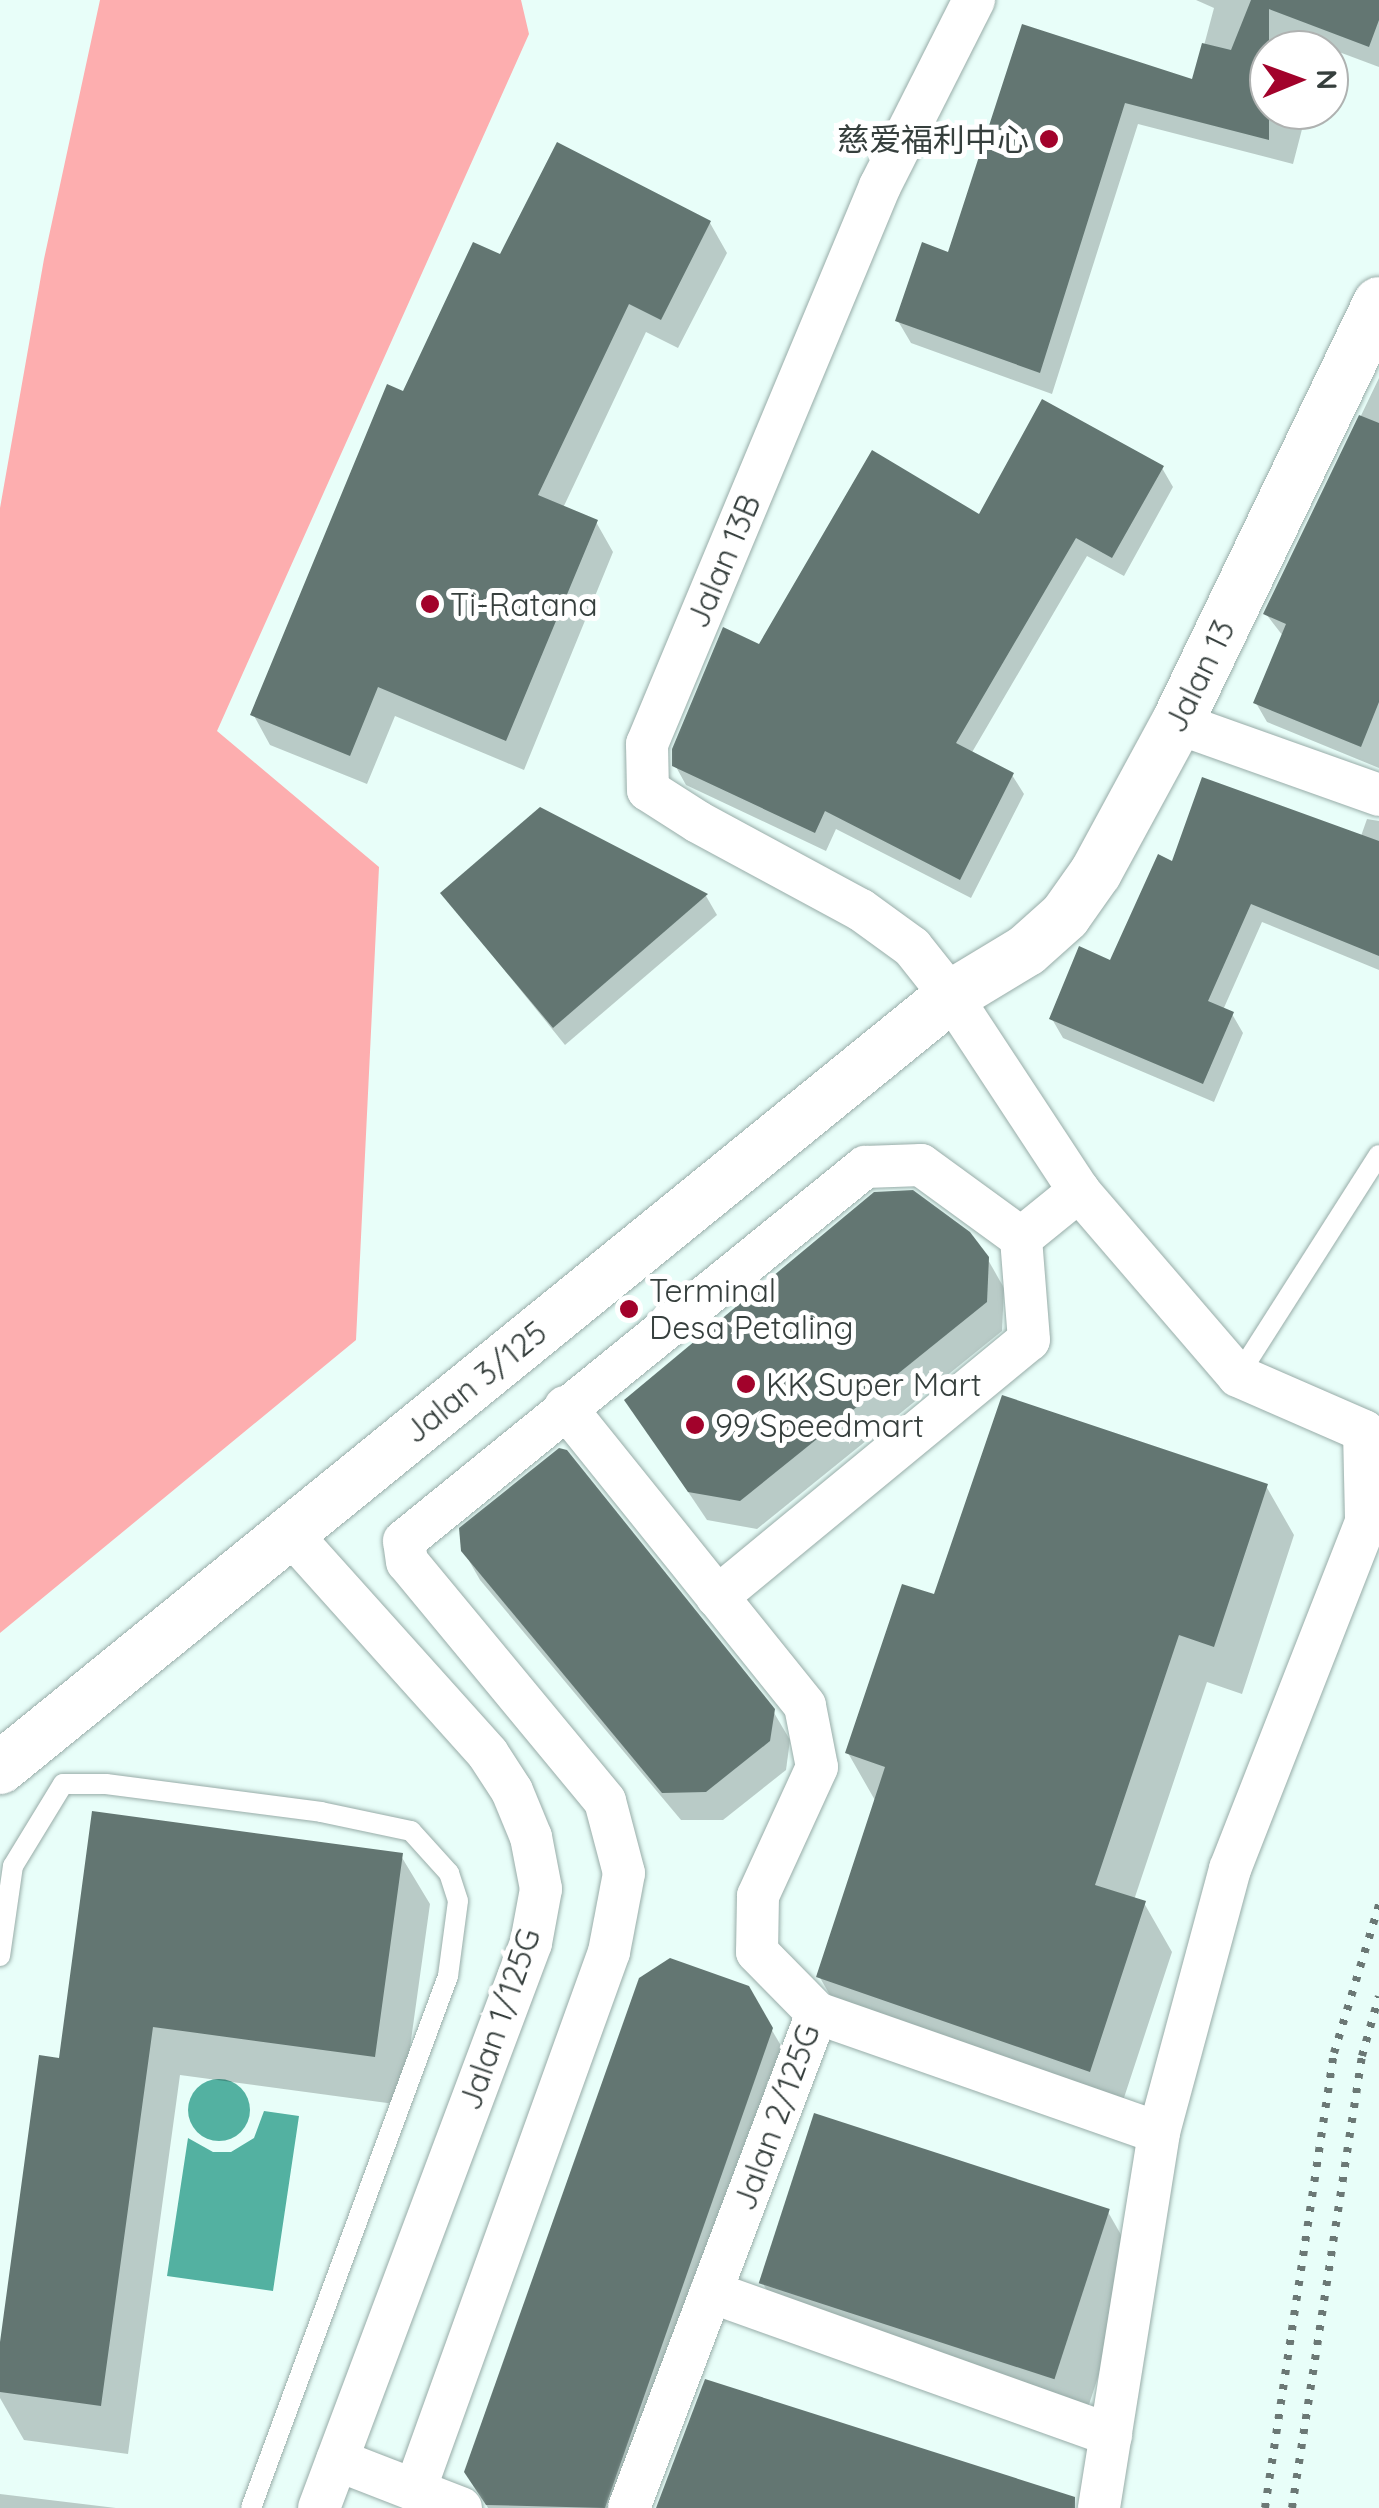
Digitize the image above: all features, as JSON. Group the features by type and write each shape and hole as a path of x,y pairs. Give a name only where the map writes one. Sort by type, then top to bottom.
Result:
{"street":[{"name":"Jalan 13B","path":"951,996 912,947 861,910 698,822 648,790 646,744 880,186 974,0"},
{"name":"Jalan 13","path":"951,996 1027,950 1065,916 1096,872 1177,723 1379,303"},
{"path":"1177,723 1379,796"},
{"path":"951,996 1079,1191 1238,1376 1364,1431 1366,1522 1230,1870 1159,2132 1099,2508"},
{"name":"Jalan 3/125","path":"0,1768 951,996"},
{"path":"415,2490 608,1952 624,1873 605,1800 407,1562 404,1542 565,1407 866,1167 922,1165 1021,1238 1029,1340 717,1597"},
{"path":"1021,1238 1079,1191"},
{"name":"Jalan 2/125G","path":"565,1407 805,1706 817,1767 758,1896 757,1952 817,2014 629,2508"},
{"name":"Jalan 1/125G","path":"289,1532 488,1754 512,1791 531,1837 540,1888 530,1943 319,2508"},
{"path":"817,2014 1159,2132"},
{"path":"711,2292 1111,2435"},
{"path":"337,2460 461,2508"}],"lane":[{"path":"1238,1376 1379,1155"},
{"path":"0,1956 13,1866 63,1784 106,1784 321,1812 411,1830 449,1873 458,1901 448,1976 252,2508"}],"shaded area":[{"path":"100,0 521,0 529,34 217,731 379,867 356,1340 0,1633 0,508 44,259"},
{"path":"219,2079 241,2088 250,2110 241,2132 219,2141 197,2132 188,2110 197,2088"},
{"path":"264,2111 299,2116 273,2291 167,2276 188,2138 213,2152 231,2152 254,2138"}],"building":[{"path":"1251,0 1379,0 1379,20 1369,47 1349,39 1349,30 1324,30 1269,9 1269,30 1249,30 1249,130 1269,130 1269,140 1125,103 1040,373 895,321 922,242 948,252 1022,24 1192,79 1202,43 1231,50"},
{"path":"557,142 711,221 661,320 629,304 538,495 598,520 506,741 378,687 350,756 250,715 387,384 403,391 473,242 500,254"},
{"path":"1042,399 1164,466 1112,558 1076,538 956,743 1014,773 960,880 825,811 815,833 672,766 672,749 723,627 759,644 872,450 979,514"},
{"path":"1359,415 1379,423 1379,702 1361,747 1253,703 1286,624 1263,614"},
{"path":"1202,777 1379,841 1379,956 1251,904 1208,1001 1234,1012 1203,1084 1049,1019 1079,946 1110,960 1158,854 1172,861"},
{"path":"540,807 708,894 553,1028 440,893"},
{"path":"913,1190 970,1232 989,1257 987,1302 740,1501 688,1492 624,1400 874,1192"},
{"path":"1002,1395 1268,1484 1214,1647 1179,1635 1095,1885 1146,1901 1090,2072 816,1977 885,1767 845,1753 902,1584 934,1594"},
{"path":"559,1448 567,1450 775,1709 770,1741 706,1792 662,1793 461,1551 459,1528"},
{"path":"92,1811 403,1853 375,2057 153,2027 101,2406 0,2392 0,2342 39,2055 59,2058"},
{"path":"670,1958 749,1986 773,2028 605,2508 486,2505 464,2472 639,1978"},
{"path":"814,2113 1110,2209 1054,2379 759,2283"},
{"path":"705,2379 1075,2497 1075,2508 656,2508"}],"railway":[{"path":"1265,2508 1334,2053 1379,1905"},
{"path":"1292,2508 1362,2056 1379,1996"}],"place":[{"name":"慈爱福利中心","path":"1049,139"},
{"name":"Ti-Ratana","path":"430,604"},
{"name":"Terminal Desa Petaling","path":"629,1309"},
{"name":"KK Super Mart","path":"746,1384"},
{"name":"99 Speedmart","path":"695,1425"}]}
